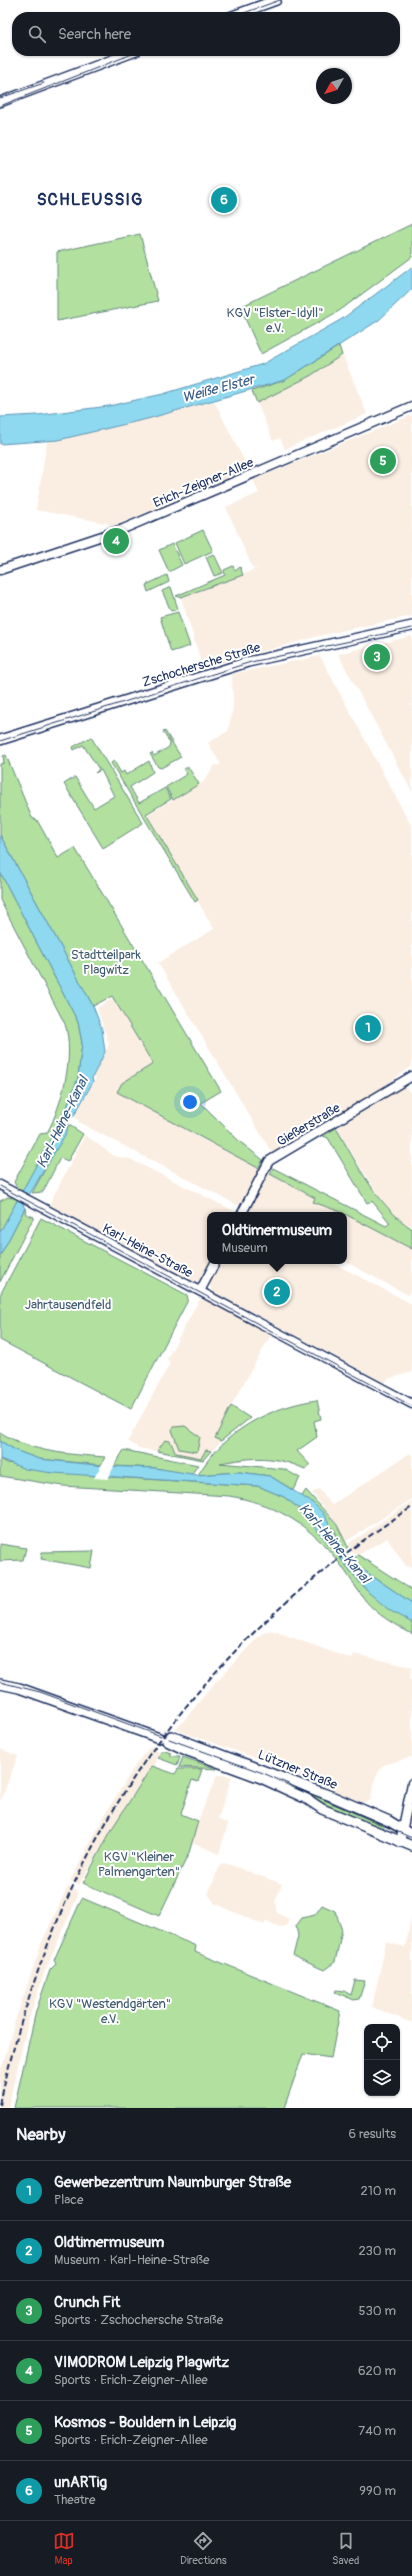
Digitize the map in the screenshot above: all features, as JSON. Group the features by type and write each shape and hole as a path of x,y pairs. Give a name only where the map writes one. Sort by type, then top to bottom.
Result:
{"main road":[{"path":"244,12 276,0"},
{"path":"0,102 123,56"},
{"name":"Zschochersche Straße","path":"0,740 248,662 412,626"},
{"name":"Lützner Straße","path":"0,1684 19,1688 42,1690 167,1738 188,1751 293,1792 322,1809 412,1846"},
{"name":"Lützner Straße","path":"19,1688 324,1793 389,1822 412,1835"}],"street":[{"name":"Erich-Zeigner-Allee","path":"0,570 123,529 412,406"},
{"name":"Gießerstraße","path":"243,1212 269,1161 411,1079"},
{"name":"Karl-Heine-Straße","path":"0,1185 412,1404"},
{"path":"200,1291 214,1264"},
{"path":"400,1842 412,1783"}],"shaded area":[{"path":"339,346 367,414 285,449 280,438 273,441 252,391 285,380"},
{"path":"214,401 249,470 116,525 36,510 47,441 147,419"},
{"path":"412,415 412,616 322,635 203,668 181,597 260,567 253,569 226,507 259,493 253,480"},
{"path":"412,636 412,792 338,654"},
{"path":"320,656 412,827 412,1066 371,1095 272,1153 158,963 214,929 147,815 203,782 215,765 221,765 208,743 228,731 233,707 232,674"},
{"path":"113,998 153,1065 122,1083 194,1134 258,1168 260,1166 263,1167 241,1207 78,1122 79,1120 74,1117 96,1078 93,1076 109,1044 97,1008"},
{"path":"405,1086 412,1095 412,1229 391,1211 376,1192 336,1128"},
{"path":"85,1135 114,1156 130,1159 236,1212 207,1212 207,1264 210,1264 200,1282 193,1281 49,1205"},
{"path":"268,1173 315,1198 314,1202 341,1212 250,1212 249,1209"},
{"path":"347,1215 412,1249 412,1287 408,1295 347,1263"},
{"path":"219,1264 335,1264 412,1304 412,1372 388,1379 385,1383 213,1292 209,1284"},
{"path":"199,1300 206,1300 271,1335 231,1406 250,1418 221,1441 203,1460 139,1448 128,1441 170,1363 167,1359"},
{"path":"410,1453 412,1456 412,1499 345,1542 337,1525 312,1493 319,1489 332,1505"},
{"path":"412,1501 412,1568 406,1566 387,1538 358,1555 353,1554 348,1544"},
{"path":"271,1630 352,1659 354,1654 412,1667 410,1678 412,1679 412,1757 383,1765 376,1776 370,1801 362,1802 253,1757 176,1730 213,1685 261,1634"},
{"path":"151,1746 160,1753 154,1767 152,1766 130,1799 79,1885 70,1881 107,1811 138,1761"},
{"path":"0,1749 18,1756 0,1802"},
{"path":"217,1775 232,1776 218,1819 228,1824 219,1854 192,1842 198,1821"},
{"path":"225,1863 282,1884 275,1901 277,1913 289,1919 286,1926 280,1927 266,1921 264,1925 215,1904 208,1894 220,1865"},
{"path":"68,1886 77,1890 78,1895 44,1974 29,2018 8,2108 0,2108 0,2074 15,2021 42,1942"},
{"path":"412,1916 412,2023 372,2007 386,1942 405,1947"}],"green space":[{"name":"KGV \"Elster-Idyll\" e.V.","path":"412,224 412,257 339,311 261,354 240,307"},
{"path":"140,234 158,301 57,321 57,252"},
{"path":"339,346 342,355 310,376 257,403 252,391 285,380"},
{"path":"203,530 213,551 184,564 175,543"},
{"path":"172,544 182,565 169,572 159,550"},
{"path":"214,554 223,573 214,576 206,557"},
{"path":"233,566 235,571 240,567 243,575 181,597 176,596 225,575 224,570"},
{"path":"167,575 169,582 148,592 146,585"},
{"path":"171,587 178,609 171,611 162,591"},
{"path":"178,612 190,646 171,652 160,617"},
{"path":"165,731 181,757 161,768 158,767 150,754 152,753 154,756 169,747 170,743 163,732"},
{"path":"91,737 143,823 103,848 64,784 75,777 94,808 114,796 101,770 95,773 99,769 83,745 74,750 73,747"},
{"name":"Stadtteilpark Plagwitz","path":"6,755 32,818 37,820 58,858 75,848 221,1091 201,1103 239,1141 263,1160 258,1168 117,1092 122,1083 153,1064 112,996 93,1006 0,835 0,764 4,763 3,756"},
{"path":"114,761 121,773 124,771 126,775 149,761 153,772 130,787 139,803 165,788 171,799 146,814 198,900 195,902 111,763"},
{"path":"188,767 199,784 173,800 166,787 187,774 184,769"},
{"name":"Karl-Heine-Kanal","path":"0,872 78,1022 82,1043 78,1078 66,1112 0,1232 0,1201 8,1197 12,1198 17,1188 14,1182 40,1134 47,1133 58,1109 62,1095 68,1065 69,1051 65,1024 0,900"},
{"path":"69,1125 83,1134 68,1161 60,1158 43,1192 32,1193"},
{"path":"336,1128 378,1196 388,1208 412,1229 412,1249 347,1215 347,1212 341,1212 313,1202 315,1198 270,1174 273,1168 386,1226 390,1223 372,1201 367,1203 328,1138 323,1136"},
{"path":"25,1208 26,1214 34,1217 0,1282 0,1256"},
{"name":"Jahrtausendfeld","path":"41,1218 187,1295 188,1300 131,1409 0,1340 0,1295"},
{"path":"317,1400 321,1419 314,1421 317,1437 297,1451 310,1465 305,1469 283,1461 263,1458 243,1459 220,1463 284,1469 300,1478 293,1490 270,1476 239,1472 198,1475 220,1446 248,1424 264,1415 281,1409 299,1403"},
{"path":"231,1406 250,1418 221,1441 215,1438"},
{"path":"185,1426 200,1437 197,1452 179,1449 172,1430 174,1427"},
{"path":"0,1432 12,1439 38,1448 64,1453 105,1457 101,1465 39,1459 17,1451 0,1441"},
{"path":"165,1440 170,1441 176,1453 201,1458 206,1450 211,1451 203,1460 157,1451"},
{"path":"124,1450 198,1465 191,1475 155,1468 114,1466"},
{"name":"Karl-Heine-Kanal","path":"0,1459 7,1463 95,1476 258,1486 284,1497 300,1509 367,1591 412,1623 412,1634 387,1619 370,1605 361,1595 337,1560 311,1533 287,1516 273,1509 245,1499 229,1496 63,1486 0,1476"},
{"path":"306,1490 337,1525 348,1547 343,1550 334,1529 302,1496"},
{"path":"0,1544 26,1548 23,1560 0,1561"},
{"path":"94,1551 91,1568 41,1559 42,1552"},
{"path":"358,1555 412,1590 412,1603 350,1561"},
{"path":"162,1750 171,1753 171,1756 180,1756 177,1765 158,1758"},
{"path":"183,1757 217,1769 179,1767"},
{"name":"KGV \"Kleiner Palmengarten\"","path":"152,1766 175,1774 178,1769 202,1769 198,1782 192,1780 181,1814 198,1821 189,1853 159,1916 83,1883 113,1827"},
{"path":"263,1772 384,1824 382,1829 261,1777"},
{"name":"KGV \"Westendgärten\" e.V.","path":"82,1898 196,1946 195,1952 340,2011 331,2058 303,2054 284,2108 14,2108 36,2011 50,1970 56,1964 54,1960"},
{"path":"322,1905 335,1911 342,1930 335,1962 324,1970 293,1956 298,1936 296,1926 302,1918 315,1915"},
{"path":"355,1980 365,1981 359,1999 354,2000 335,1992 336,1990 344,1991 351,1995"}],"water":[{"name":"Weiße Elster","path":"412,267 412,289 379,320 285,380 147,419 58,440 0,444 0,417 38,415 109,406 163,394 263,364 342,319"},
{"path":"0,835 93,1006 102,1029 105,1052 92,1078 93,1082 75,1114 69,1121 65,1135 23,1205 25,1208 0,1256 0,1232 65,1112 78,1078 82,1043 78,1022 0,872"},
{"path":"0,1441 17,1451 39,1459 105,1466 155,1468 198,1475 239,1472 270,1476 313,1503 323,1513 350,1561 412,1603 412,1623 389,1610 367,1591 300,1509 284,1497 258,1486 53,1473 25,1469 0,1459"}],"pier":[{"path":"102,1464 115,1464 108,1479 94,1478"}],"tunnel":[{"path":"162,1733 171,1736"}],"tram line":[{"path":"247,12 280,0"},
{"path":"0,106 127,56"},
{"path":"0,98 44,83"},
{"path":"0,741 251,662 412,628"},
{"path":"0,1186 412,1406"},
{"path":"0,1682 40,1692 161,1736"},
{"path":"169,1739 263,1773 412,1838"}],"railway":[{"path":"0,2104 25,2010 57,1922 97,1840 144,1763 199,1691 262,1625 333,1564 412,1507"}],"place":[{"name":"unARTig","path":"224,200"},
{"name":"Kosmos - Bouldern in Leipzig","path":"383,461"},
{"name":"VIMODROM Leipzig Plagwitz","path":"116,541"},
{"name":"Crunch Fit","path":"377,657"},
{"name":"Gewerbezentrum Naumburger Straße","path":"368,1028"},
{"name":"Oldtimermuseum","path":"277,1292"}],"district":[{"name":"SCHLEUSSIG","path":"90,199"}]}
